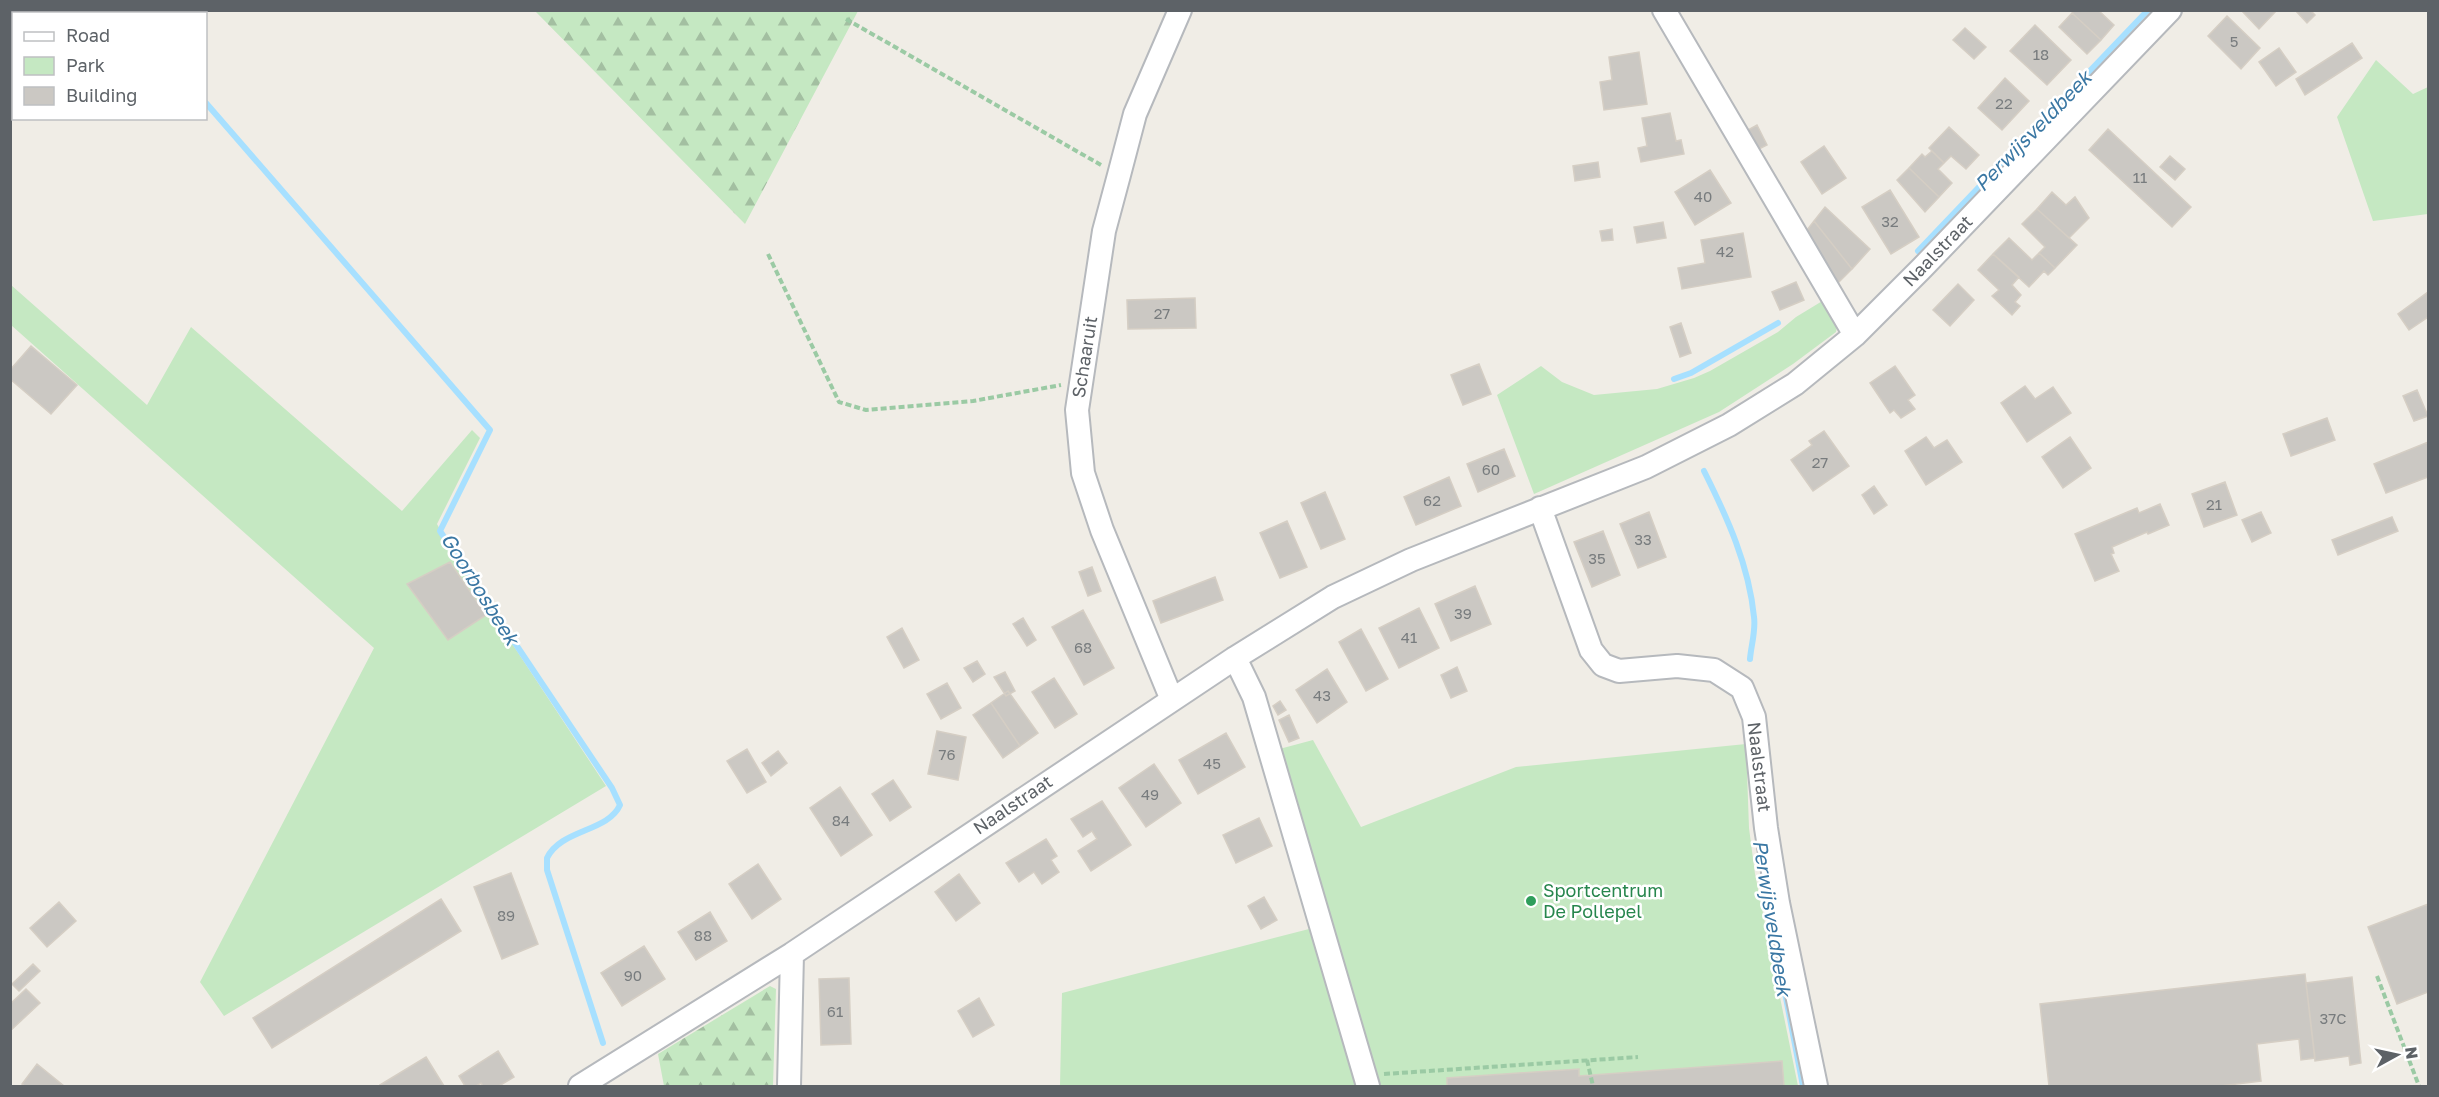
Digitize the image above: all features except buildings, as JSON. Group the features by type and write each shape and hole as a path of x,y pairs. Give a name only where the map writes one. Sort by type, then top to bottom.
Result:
{"street":[{"name":"Schaaruit","path":"1172,700 1102,530 1083,473 1077,410 1104,231 1135,114 1180,10"},
{"path":"1664,10 1855,335"},
{"name":"Naalstraat","path":"580,1086 792,954 1235,658 1333,597 1411,560 1646,466 1729,425 1795,384 1855,335 2170,10"},
{"name":"Naalstraat","path":"1540,508 1592,650 1603,664 1619,671 1677,666 1714,670 1742,688 1754,717 1766,828 1778,903 1816,1086"},
{"path":"1235,658 1254,697 1367,1081"},
{"path":"789,1086 792,954"}],"path":[{"path":"846,19 1119,175"},
{"path":"768,254 840,402 866,410 973,401 1082,381"},
{"path":"2377,976 2419,1086"},
{"path":"1367,1081 1638,1057"},
{"path":"1587,1060 1593,1086"}],"green space":[{"path":"535,11 858,11 745,224"},
{"path":"2376,60 2413,94 2428,87 2428,214 2373,221 2337,117"},
{"path":"11,285 147,405 191,327 402,511 472,430 480,438 437,524 455,557 606,786 224,1016 200,982 374,648 11,325"},
{"path":"1824,300 1838,321 1836,332 1793,364 1719,412 1534,494 1497,395 1541,366 1562,382 1594,395 1657,389 1710,371 1778,332 1796,317"},
{"name":"Sportcentrum De Pollepel","path":"1313,740 1361,827 1516,767 1746,744 1749,828 1755,874 1798,1086 1060,1086 1062,993 1309,929 1261,754"},
{"path":"770,986 776,989 773,1086 664,1086 658,1054"}],"waterway":[{"name":"Perwijsveldbeek","path":"1918,251 2148,10"},
{"name":"Goorbosbeek","path":"207,104 490,430 440,531 612,788 620,805 606,821 563,841 547,858 547,870 603,1043"},
{"name":"Perwijsveldbeek","path":"1674,379 1691,373 1778,323"},
{"name":"Perwijsveldbeek","path":"1704,471 1729,524 1747,579 1754,622 1750,659"},
{"name":"Perwijsveldbeek","path":"1764,884 1803,1086"}],"place":[{"name":"Sportcentrum De Pollepel","path":"1531,901"}]}
